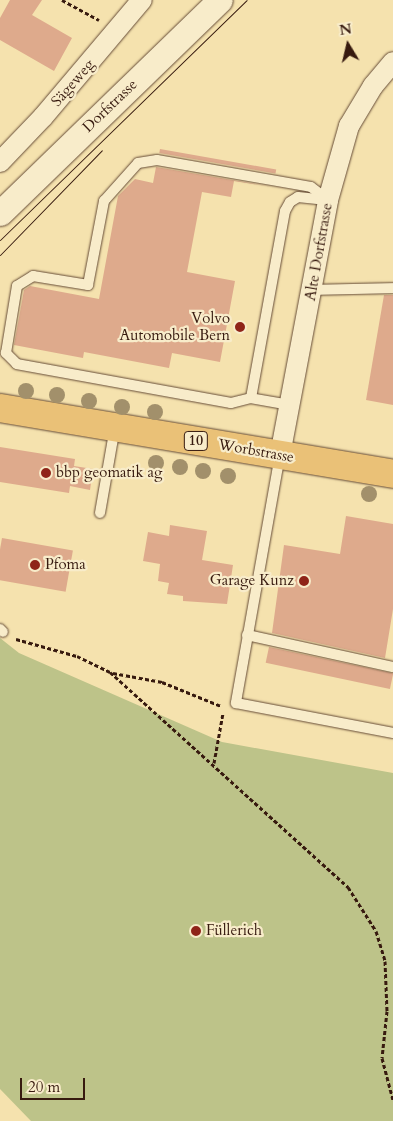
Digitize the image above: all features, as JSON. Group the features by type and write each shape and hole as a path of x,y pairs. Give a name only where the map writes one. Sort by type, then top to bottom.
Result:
{"main road":[{"name":"Worbstrasse","path":"0,408 393,474"}],"street":[{"name":"Sägeweg","path":"0,162 118,30 142,0"},
{"name":"Dorfstrasse","path":"0,213 220,0"},
{"name":"Alte Dorfstrasse","path":"280,455 313,290 328,200 350,126 373,86 393,62"}],"lane":[{"path":"290,405 251,398 231,403 17,364 6,353 17,286 33,276 88,284 104,201 138,163 157,160 311,187 328,200"},
{"path":"251,398 285,211 290,202 298,197 328,200"},
{"path":"313,290 393,288"},
{"path":"100,512 115,426"},
{"path":"280,455 236,703 393,733"},
{"path":"247,635 393,667"}],"path":[{"path":"62,0 118,30"},
{"path":"1,630 23,643 78,656 110,672 328,865 365,909 384,961 387,1011 382,1058 393,1100"},
{"path":"110,672 162,682 224,707 236,703"},
{"path":"214,764 224,707"}],"green space":[{"name":"Füllerich","path":"0,638 19,653 222,742 393,773 393,1121 31,1121 0,1089"}],"building":[{"path":"10,0 42,0 32,15 72,38 54,71 0,40 0,18"},
{"path":"160,149 276,169 276,173 159,153"},
{"path":"156,167 273,187 234,181 231,197 202,192 187,272 235,281 220,362 172,353 169,368 84,352 83,358 14,345 24,290 30,286 99,299 118,196 135,179 153,183"},
{"path":"384,295 393,295 393,405 366,400"},
{"name":"bbp geomatik ag","path":"0,447 75,459 74,466 93,469 90,490 70,486 69,493 0,482"},
{"path":"346,516 393,524 393,609 385,658 272,633 284,545 340,554"},
{"path":"170,525 207,531 202,560 233,565 227,604 183,601 183,596 167,594 169,583 158,581 160,564 143,561 148,532 169,536"},
{"name":"Pfoma","path":"2,538 73,551 66,592 0,580"},
{"path":"269,647 393,673 390,689 266,663"}],"tram line":[{"path":"0,240 247,0"},
{"path":"0,255 102,150"}],"place":[{"name":"Volvo Automobile Bern","path":"240,327"},
{"name":"bbp geomatik ag","path":"46,473"},
{"name":"Pfoma","path":"35,565"},
{"name":"Garage Kunz","path":"304,581"},
{"name":"Füllerich","path":"196,931"}]}
